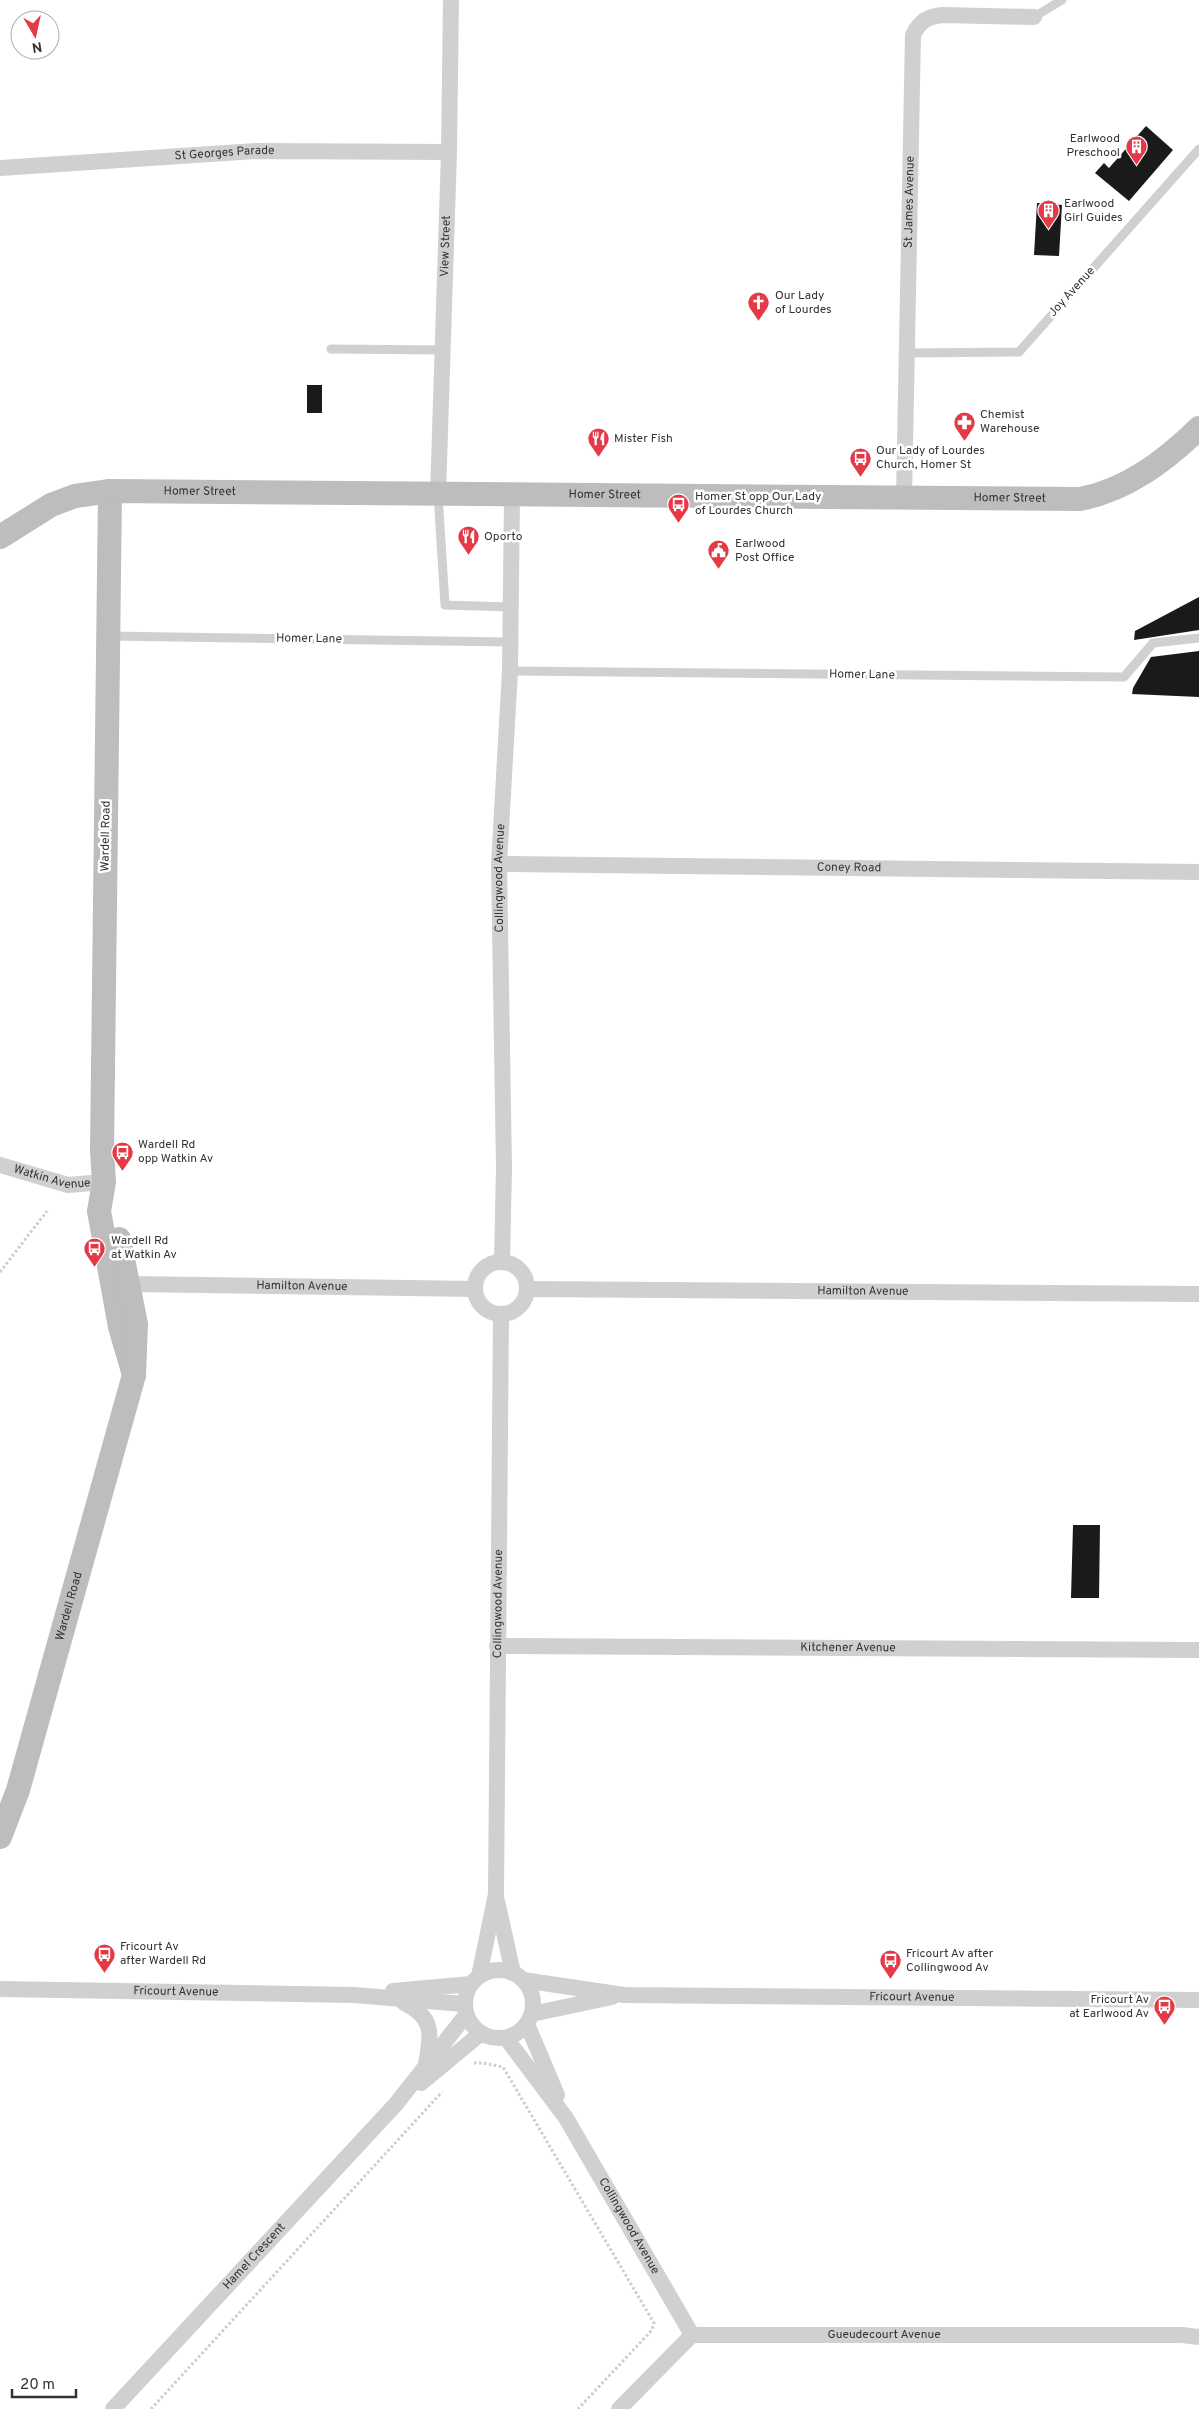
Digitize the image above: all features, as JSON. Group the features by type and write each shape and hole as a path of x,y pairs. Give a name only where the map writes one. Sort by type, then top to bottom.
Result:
{"street":[{"name":"View Street","path":"438,494 444,350 451,0"},
{"name":"St James Avenue","path":"904,498 913,35 922,20 930,16 1034,17"},
{"name":"St Georges Parade","path":"0,168 256,151 449,152"},
{"name":"Homer Street","path":"0,537 51,505 75,496 110,490 1067,500 1092,497 1118,488 1163,460 1199,428"},
{"name":"Wardell Road","path":"110,490 102,1151 104,1182 99,1211 120,1327 134,1375"},
{"name":"Collingwood Avenue","path":"502,1262 504,1168 499,864 510,671 512,495"},
{"name":"Coney Road","path":"499,864 1199,872"},
{"name":"Watkin Avenue","path":"0,1165 68,1185 104,1182"},
{"name":"Wardell Road","path":"0,1837 18,1790 134,1375 136,1324 130,1284 112,1206 104,1182"},
{"path":"502,1262 517,1267 526,1281 527,1289 526,1297 516,1309 501,1314 493,1313 480,1304 475,1289 480,1273 486,1267 502,1262"},
{"name":"Hamilton Avenue","path":"130,1284 475,1289"},
{"name":"Hamilton Avenue","path":"527,1289 1199,1294"},
{"name":"Collingwood Avenue","path":"475,1980 496,1894 501,1314"},
{"name":"Kitchener Avenue","path":"497,1646 1199,1650"},
{"name":"Collingwood Avenue","path":"496,1894 518,1976"},
{"path":"501,1970 518,1976 532,1996 530,2019 518,2033 506,2038 493,2038 480,2034 471,2024 465,2009 466,1993 475,1980 490,1971 501,1970"},
{"name":"Fricourt Avenue","path":"518,1976 624,1994 1199,2000"},
{"name":"Fricourt Avenue","path":"354,1995 475,1980"},
{"name":"Fricourt Avenue","path":"0,1989 354,1995 465,2009"},
{"name":"Fricourt Avenue","path":"530,2019 624,1994"},
{"path":"397,1999 425,2016 430,2034 426,2066"},
{"name":"Hamel Crescent","path":"113,2409 396,2104 426,2066 465,2009"},
{"name":"Collingwood Avenue","path":"530,2019 566,2118"},
{"name":"Hamel Crescent","path":"396,2104 480,2034"},
{"name":"Collingwood Avenue","path":"506,2038 566,2118 692,2335"},
{"name":"Gueudecourt Avenue","path":"1182,2336 1199,2332"},
{"path":"619,2409 692,2335"},
{"name":"Gueudecourt Avenue","path":"692,2335 1182,2336 1199,2338"}],"lane":[{"path":"1034,17 1062,0"},
{"name":"Joy Avenue","path":"908,353 1019,352 1199,149"},
{"path":"331,349 444,350"},
{"path":"438,494 445,605 511,607"},
{"name":"Homer Lane","path":"108,636 510,642"},
{"name":"Homer Lane","path":"510,671 1124,677 1153,643 1199,638"}],"path":[{"path":"0,1272 47,1212"},
{"path":"470,2064 483,2063 503,2067 654,2323 652,2330 578,2409"},
{"path":"151,2409 446,2087"}],"building":[{"name":"Earlwood Preschool","path":"1146,126 1173,150 1129,201 1095,173 1104,163 1109,168"},
{"name":"Earlwood Girl Guides","path":"1037,203 1062,205 1059,256 1034,255"},
{"path":"307,385 322,385 322,413 307,413"},
{"path":"1199,597 1199,630 1134,640 1135,631"},
{"path":"1199,651 1199,697 1132,694 1133,688 1151,657"},
{"path":"1073,1525 1100,1525 1099,1598 1071,1598"}],"place":[{"name":"Earlwood Preschool","path":"1136,165"},
{"name":"Earlwood Girl Guides","path":"1048,230"},
{"name":"Our Lady of Lourdes","path":"759,322"},
{"name":"Chemist Warehouse","path":"964,441"},
{"name":"Mister Fish","path":"598,458"},
{"name":"Our Lady of Lourdes Church, Homer St","path":"860,477"},
{"name":"Homer St opp Our Lady of Lourdes Church","path":"679,523"},
{"name":"Oporto","path":"468,556"},
{"name":"Earlwood Post Office","path":"719,570"},
{"name":"Wardell Rd opp Watkin Av","path":"122,1171"},
{"name":"Wardell Rd at Watkin Av","path":"95,1267"},
{"name":"Fricourt Av after Wardell Rd","path":"104,1973"},
{"name":"Fricourt Av after Collingwood Av","path":"890,1980"},
{"name":"Fricourt Av at Earlwood Av","path":"1165,2026"}]}
